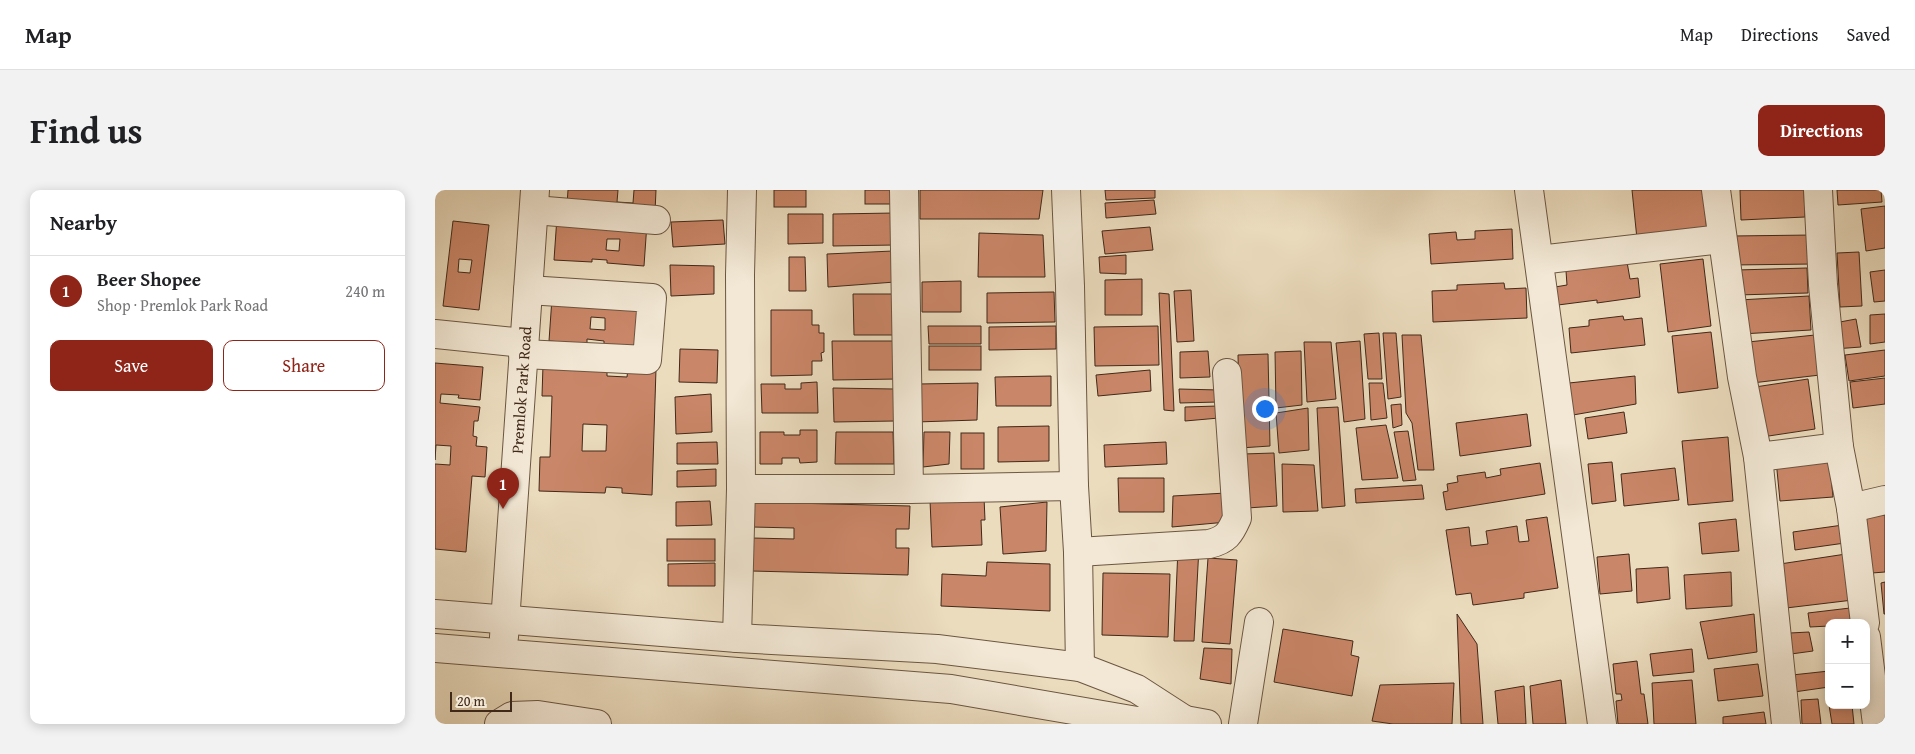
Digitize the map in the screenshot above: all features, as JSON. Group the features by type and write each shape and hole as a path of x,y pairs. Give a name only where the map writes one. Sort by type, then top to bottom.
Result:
{"street":[{"path":"737,638 741,489 740,275 742,190"},
{"path":"904,190 909,489"},
{"path":"1066,190 1080,667"},
{"path":"1529,190 1602,724"},
{"path":"1715,190 1742,377 1758,457 1786,724"},
{"path":"1818,190 1823,285 1839,447 1851,508 1865,619"},
{"path":"534,200 656,220"},
{"name":"Premlok Park Road","path":"504,653 534,200"},
{"path":"1539,260 1722,238"},
{"path":"435,334 523,348 647,360 653,298 528,290"},
{"path":"1078,552 1209,544 1221,541 1231,531 1237,518 1227,373"},
{"path":"1758,457 1839,447"},
{"path":"741,489 909,489 1074,486"},
{"path":"1851,508 1885,500"},
{"path":"435,614 737,638 937,649 1080,667 1137,689 1192,723"},
{"path":"1243,724 1259,622"},
{"path":"435,648 951,689 1137,721 1192,723"},
{"path":"1869,664 1877,724"},
{"path":"499,724 512,716 537,720 597,724"}],"building":[{"path":"568,190 618,190 617,202 633,203 634,190 656,190 655,212 567,205"},
{"path":"774,190 806,190 806,207 774,207"},
{"path":"865,190 901,190 901,204 865,204"},
{"path":"920,190 1043,190 1039,219 920,219"},
{"path":"1105,190 1155,190 1155,198 1106,200"},
{"path":"1632,190 1703,190 1707,232 1637,239"},
{"path":"1740,190 1804,190 1805,217 1741,220"},
{"path":"1837,190 1881,190 1882,202 1838,205"},
{"path":"1154,200 1156,214 1106,218 1105,203"},
{"path":"1885,206 1885,248 1866,251 1861,209"},
{"path":"895,213 895,245 833,246 833,214"},
{"path":"788,214 823,214 823,243 788,244"},
{"path":"557,217 647,223 644,266 607,263 607,260 592,259 592,262 554,260","holes":["607,239 620,239 619,251 606,250"]},
{"path":"723,220 725,244 673,247 671,222"},
{"path":"453,221 489,225 479,310 443,306","holes":["459,259 472,260 470,273 458,272"]},
{"path":"1150,227 1153,250 1105,254 1102,231"},
{"path":"1512,229 1513,259 1431,264 1429,234 1456,232 1457,240 1475,239 1475,231"},
{"path":"979,233 1043,235 1045,277 978,277"},
{"path":"1813,235 1813,264 1733,265 1732,236"},
{"path":"893,251 895,282 828,287 827,254"},
{"path":"1859,252 1862,306 1840,307 1837,253"},
{"path":"1126,255 1126,274 1100,273 1099,257"},
{"path":"789,257 805,257 806,291 789,291"},
{"path":"1703,259 1711,326 1668,332 1660,264"},
{"path":"1627,262 1630,279 1638,278 1640,297 1597,303 1597,300 1558,305 1555,287 1567,285 1566,271"},
{"path":"670,265 714,266 714,294 671,296"},
{"path":"1807,268 1808,293 1737,295 1737,270"},
{"path":"1885,270 1885,301 1874,302 1870,272"},
{"path":"1142,279 1142,315 1105,315 1105,280"},
{"path":"961,281 961,312 922,312 922,282"},
{"path":"1504,283 1505,289 1526,288 1527,318 1433,322 1432,291 1457,290 1457,285"},
{"path":"1191,290 1194,341 1177,342 1174,291"},
{"path":"1054,292 1055,322 987,323 987,293"},
{"path":"1159,293 1169,294 1174,411 1164,410"},
{"path":"853,294 898,294 898,335 854,335"},
{"path":"1809,296 1811,330 1741,334 1739,300"},
{"path":"552,298 646,304 643,348 604,345 604,341 587,339 587,344 549,341","holes":["591,317 605,318 605,330 590,329"]},
{"path":"771,310 812,310 812,325 819,325 819,333 824,333 824,352 821,353 822,361 812,361 812,375 771,376"},
{"path":"1885,314 1885,342 1870,344 1870,315"},
{"path":"1623,316 1624,320 1642,318 1645,345 1571,353 1569,328 1589,326 1589,320"},
{"path":"1856,319 1861,347 1834,349 1829,324"},
{"path":"928,326 981,326 981,344 929,344"},
{"path":"1056,326 1056,349 989,350 989,327"},
{"path":"1158,326 1159,365 1095,366 1094,327"},
{"path":"1711,332 1718,388 1678,393 1672,336"},
{"path":"1379,333 1382,379 1368,379 1364,334"},
{"path":"1383,333 1396,333 1401,397 1388,399"},
{"path":"1402,335 1421,335 1434,470 1418,470 1412,423 1406,413"},
{"path":"1815,335 1820,375 1752,383 1748,342"},
{"path":"832,341 898,341 898,379 833,380"},
{"path":"1360,341 1365,419 1344,422 1336,343"},
{"path":"1304,342 1331,342 1336,399 1307,402"},
{"path":"929,346 981,346 981,370 929,370"},
{"path":"680,349 718,350 717,383 679,382"},
{"path":"1885,350 1885,376 1849,381 1845,355"},
{"path":"1208,351 1210,377 1180,378 1180,352"},
{"path":"1301,351 1302,405 1276,408 1275,352"},
{"path":"1268,354 1270,446 1240,448 1238,355"},
{"path":"435,363 483,367 480,400 458,398 459,395 441,394 440,403 480,407 478,421 474,421 473,436 477,437 476,446 487,447 485,477 472,476 466,552 435,549 435,464 450,465 451,446 436,445 435,460"},
{"path":"543,365 607,367 607,376 627,377 628,368 656,369 652,495 622,493 622,488 606,487 605,493 539,491 540,457 550,457 552,396 542,396","holes":["583,424 607,425 606,451 582,451"]},
{"path":"1150,370 1151,391 1098,396 1096,375"},
{"path":"1051,376 1051,406 996,406 995,377"},
{"path":"1635,376 1636,404 1573,415 1569,383"},
{"path":"1885,378 1885,404 1853,408 1850,382"},
{"path":"1808,379 1815,429 1762,437 1755,387"},
{"path":"817,382 818,413 762,413 761,384 785,384 785,389 801,389 801,383"},
{"path":"978,383 977,420 916,422 918,384"},
{"path":"1369,383 1383,383 1387,418 1371,420"},
{"path":"833,388 894,389 895,421 834,422"},
{"path":"1179,389 1219,390 1218,402 1180,403"},
{"path":"711,394 712,432 676,434 675,397"},
{"path":"1401,404 1402,425 1393,428 1391,405"},
{"path":"1218,406 1219,418 1185,421 1185,407"},
{"path":"1338,407 1345,506 1322,508 1317,408"},
{"path":"1308,408 1309,450 1279,453 1276,413"},
{"path":"1624,412 1627,433 1588,439 1585,418"},
{"path":"1527,414 1531,446 1460,456 1456,423"},
{"path":"1386,425 1398,478 1362,480 1356,428"},
{"path":"1049,426 1049,461 998,462 998,427"},
{"path":"800,430 817,430 817,462 800,463 799,458 782,458 782,464 760,464 760,432 784,432 784,435 800,435"},
{"path":"1408,431 1416,480 1403,481 1394,432"},
{"path":"836,432 893,432 894,464 835,464"},
{"path":"924,432 950,432 949,464 923,467"},
{"path":"961,433 984,433 984,469 961,469"},
{"path":"1728,437 1733,501 1688,505 1682,441"},
{"path":"717,442 718,464 677,464 677,443"},
{"path":"1166,442 1167,464 1105,467 1104,445"},
{"path":"1274,453 1277,506 1247,508 1243,454"},
{"path":"1829,455 1833,497 1780,501 1776,460"},
{"path":"1612,462 1616,501 1592,504 1588,464"},
{"path":"1540,463 1545,494 1446,510 1443,492 1448,491 1447,484 1458,482 1457,476 1485,472 1486,478 1501,475 1500,469"},
{"path":"1282,464 1314,465 1318,511 1283,512"},
{"path":"1675,468 1679,500 1624,506 1621,474"},
{"path":"716,469 716,486 677,487 677,471"},
{"path":"1118,478 1164,478 1164,512 1119,512"},
{"path":"1422,485 1424,499 1356,503 1355,489"},
{"path":"1226,493 1227,522 1172,527 1173,496"},
{"path":"984,497 985,520 981,520 982,545 932,547 930,500"},
{"path":"710,501 712,525 676,526 676,502"},
{"path":"753,502 910,506 909,529 896,529 896,548 909,548 908,575 751,571 752,538 794,539 794,528 752,527"},
{"path":"1047,502 1046,551 1003,554 1000,507"},
{"path":"1885,515 1885,572 1872,573 1866,517"},
{"path":"1547,517 1558,588 1524,593 1524,598 1473,605 1471,593 1456,595 1446,530 1469,527 1471,546 1488,544 1486,531 1517,526 1519,542 1529,541 1526,520"},
{"path":"1736,519 1739,551 1702,554 1699,523"},
{"path":"1843,525 1845,543 1795,550 1793,532"},
{"path":"667,539 715,539 715,561 667,561"},
{"path":"1199,547 1194,641 1174,641 1178,548"},
{"path":"1629,554 1632,591 1600,594 1597,557"},
{"path":"1846,554 1853,600 1786,608 1780,564"},
{"path":"1208,558 1237,560 1230,644 1202,642"},
{"path":"987,562 1050,564 1050,611 941,606 942,574 986,576"},
{"path":"715,563 715,586 668,586 668,564"},
{"path":"1668,567 1670,599 1637,603 1636,569"},
{"path":"1731,572 1732,606 1686,609 1684,575"},
{"path":"1103,573 1170,574 1168,637 1102,635"},
{"path":"1885,582 1885,614 1884,614 1881,583"},
{"path":"1850,608 1851,619 1825,619 1825,626 1810,627 1808,613"},
{"path":"1457,614 1477,644 1483,724 1461,724"},
{"path":"1754,614 1757,652 1708,659 1700,622"},
{"path":"1283,629 1353,641 1351,655 1359,657 1352,696 1274,682"},
{"path":"1809,632 1813,651 1791,654 1790,633"},
{"path":"1204,648 1232,649 1231,684 1200,679"},
{"path":"1692,649 1694,672 1653,676 1650,654"},
{"path":"1637,661 1641,694 1644,694 1648,724 1618,724 1616,701 1622,700 1621,694 1616,694 1613,664"},
{"path":"1758,664 1763,696 1718,701 1714,669"},
{"path":"1825,671 1825,688 1794,692 1792,675"},
{"path":"1561,680 1566,724 1533,724 1530,686"},
{"path":"1692,680 1696,724 1654,724 1652,683"},
{"path":"1454,683 1452,724 1393,724 1372,721 1380,685"},
{"path":"1524,686 1526,724 1498,724 1495,691"},
{"path":"1818,699 1821,724 1802,724 1801,700"},
{"path":"1830,709 1852,709 1854,724 1832,724"},
{"path":"1764,712 1766,724 1723,724 1723,717"}],"place":[{"name":"Beer Shopee","path":"503,509"}]}
